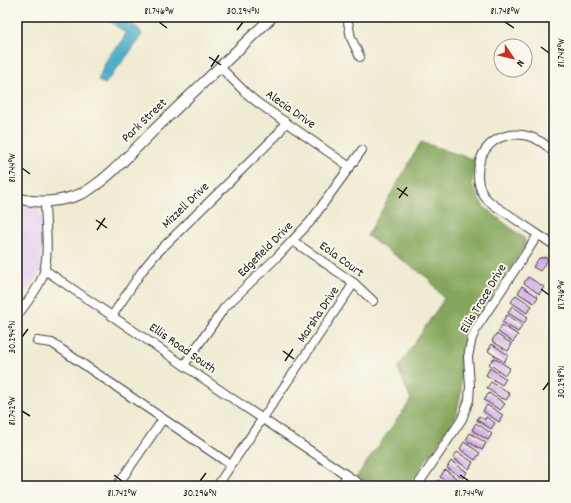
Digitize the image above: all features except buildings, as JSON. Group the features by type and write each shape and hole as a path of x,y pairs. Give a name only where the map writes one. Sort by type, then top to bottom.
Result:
{"street":[{"name":"Park Street","path":"17,198 33,201 60,200 93,187 133,151 272,17"},
{"path":"346,17 351,38 360,57"},
{"name":"Alecia Drive","path":"220,66 247,94 258,103 350,167"},
{"name":"Mizzell Drive","path":"112,316 142,271 155,255 174,234 277,135 286,122"},
{"path":"552,151 538,139 528,135 512,134 502,137 493,142 483,155 479,164 478,180 485,196 495,205 554,245"},
{"name":"Edgefield Drive","path":"184,365 225,307 293,241 310,222 362,150"},
{"path":"17,316 37,288 45,270 44,201"},
{"name":"Ellis Trace Drive","path":"417,486 462,419 469,400 469,348 477,327 538,235"},
{"name":"Eola Court","path":"293,241 354,283 373,301"},
{"name":"Ellis Road South","path":"45,270 262,419 363,486"},
{"name":"Marsha Drive","path":"217,486 354,283"},
{"path":"37,341 52,344 231,465"},
{"path":"117,486 163,419"},
{"path":"340,486 347,476"}],"shaded area":[{"path":"17,200 35,205 38,208 41,217 42,270 17,306"}],"green space":[{"path":"421,142 475,160 472,186 484,207 524,238 526,244 469,333 460,357 461,393 456,417 408,486 373,486 357,476 411,400 398,368 444,299 428,278 367,236"}],"water":[{"path":"103,17 121,17 138,28 142,34 105,84 98,81 101,72 111,53 123,40 125,32"}]}
